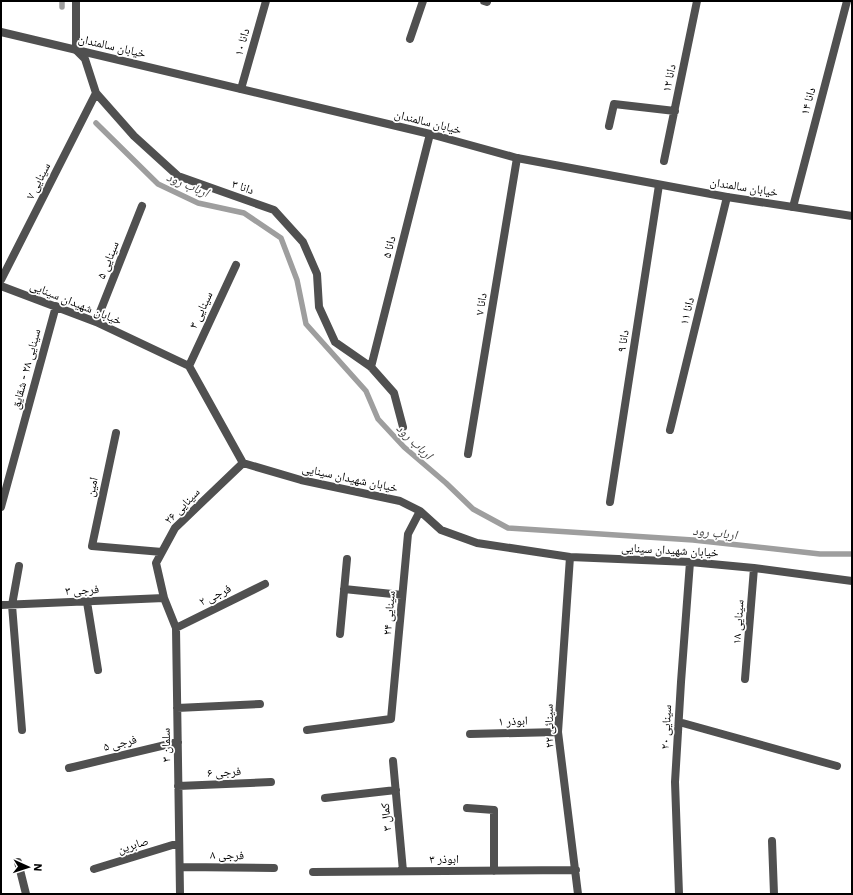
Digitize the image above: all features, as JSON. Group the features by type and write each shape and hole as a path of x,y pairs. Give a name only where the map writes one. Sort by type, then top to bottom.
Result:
{"street":[{"path":"76,1 76,50"},
{"name":"دانا ۱۰","path":"241,89 266,1"},
{"path":"410,39 424,1"},
{"name":"دانا ۱۲","path":"664,161 697,1"},
{"path":"848,1 852,2"},
{"name":"دانا ۱۴","path":"792,207 848,1"},
{"name":"خیابان سالمندان","path":"1,32 430,134 517,158 727,197 852,216"},
{"name":"دانا ۳","path":"76,50 85,59 96,93 134,136 178,176 274,210 303,242 317,274 319,307 335,342 371,367 394,393 404,428"},
{"name":"سینایی ۷","path":"1,280 96,93"},
{"path":"610,126 614,104 675,111"},
{"name":"دانا ۵","path":"371,367 430,134"},
{"name":"دانا ۷","path":"468,454 517,158"},
{"name":"دانا ۹","path":"610,502 659,185"},
{"name":"دانا ۱۱","path":"670,430 727,197"},
{"name":"سینایی ۵","path":"96,322 142,206"},
{"name":"سینایی ۳","path":"188,366 236,265"},
{"name":"خیابان شهیدان سینایی","path":"1,286 96,322 188,366"},
{"name":"سینایی ۲۸ - شقایق","path":"1,507 56,306"},
{"path":"188,366 243,463"},
{"name":"امین","path":"116,433 92,546 162,552"},
{"name":"خیابان شهیدان سینایی","path":"243,463 301,480 400,501 420,511 441,530 477,543 570,557 690,562 754,568 852,581"},
{"name":"سینایی ۲۶","path":"164,598 156,563 175,528 243,463"},
{"name":"سینایی ۲۴","path":"307,730 391,719 408,534 420,511"},
{"name":"سینائی ۲۲","path":"570,557 558,732 578,894"},
{"path":"340,634 347,559"},
{"name":"سینایی ۲۰","path":"679,894 675,782 690,562"},
{"path":"19,566 12,605 22,730"},
{"name":"سینایی ۱۸","path":"745,679 754,568"},
{"name":"فرجی ۲","path":"176,628 265,584"},
{"path":"344,589 402,595"},
{"name":"فرجی ۳","path":"1,605 164,598"},
{"name":"سلمان ۳","path":"164,598 176,628 180,894"},
{"path":"87,602 98,670"},
{"path":"177,708 260,704"},
{"path":"679,722 837,766"},
{"name":"ابوذر ۱","path":"470,734 558,732"},
{"name":"فرجی ۵","path":"69,768 178,742"},
{"name":"کمال ۳","path":"394,761 403,871"},
{"name":"فرجی ۶","path":"178,786 271,782"},
{"path":"325,798 396,790"},
{"path":"467,808 494,810 494,871"},
{"path":"772,841 774,894"},
{"name":"صابرین","path":"94,869 179,843"},
{"path":"18,862 26,894"},
{"name":"فرجی ۸","path":"180,867 274,868"},
{"name":"ابوذر ۳","path":"313,872 576,870"}],"waterway":[{"path":"62,1 62,7"},
{"name":"ارباب رود","path":"96,123 158,184 198,203 244,213 281,238 297,280 306,324 366,391 378,419 404,447 446,483 473,509 508,528 693,540 820,554 852,554"}]}
